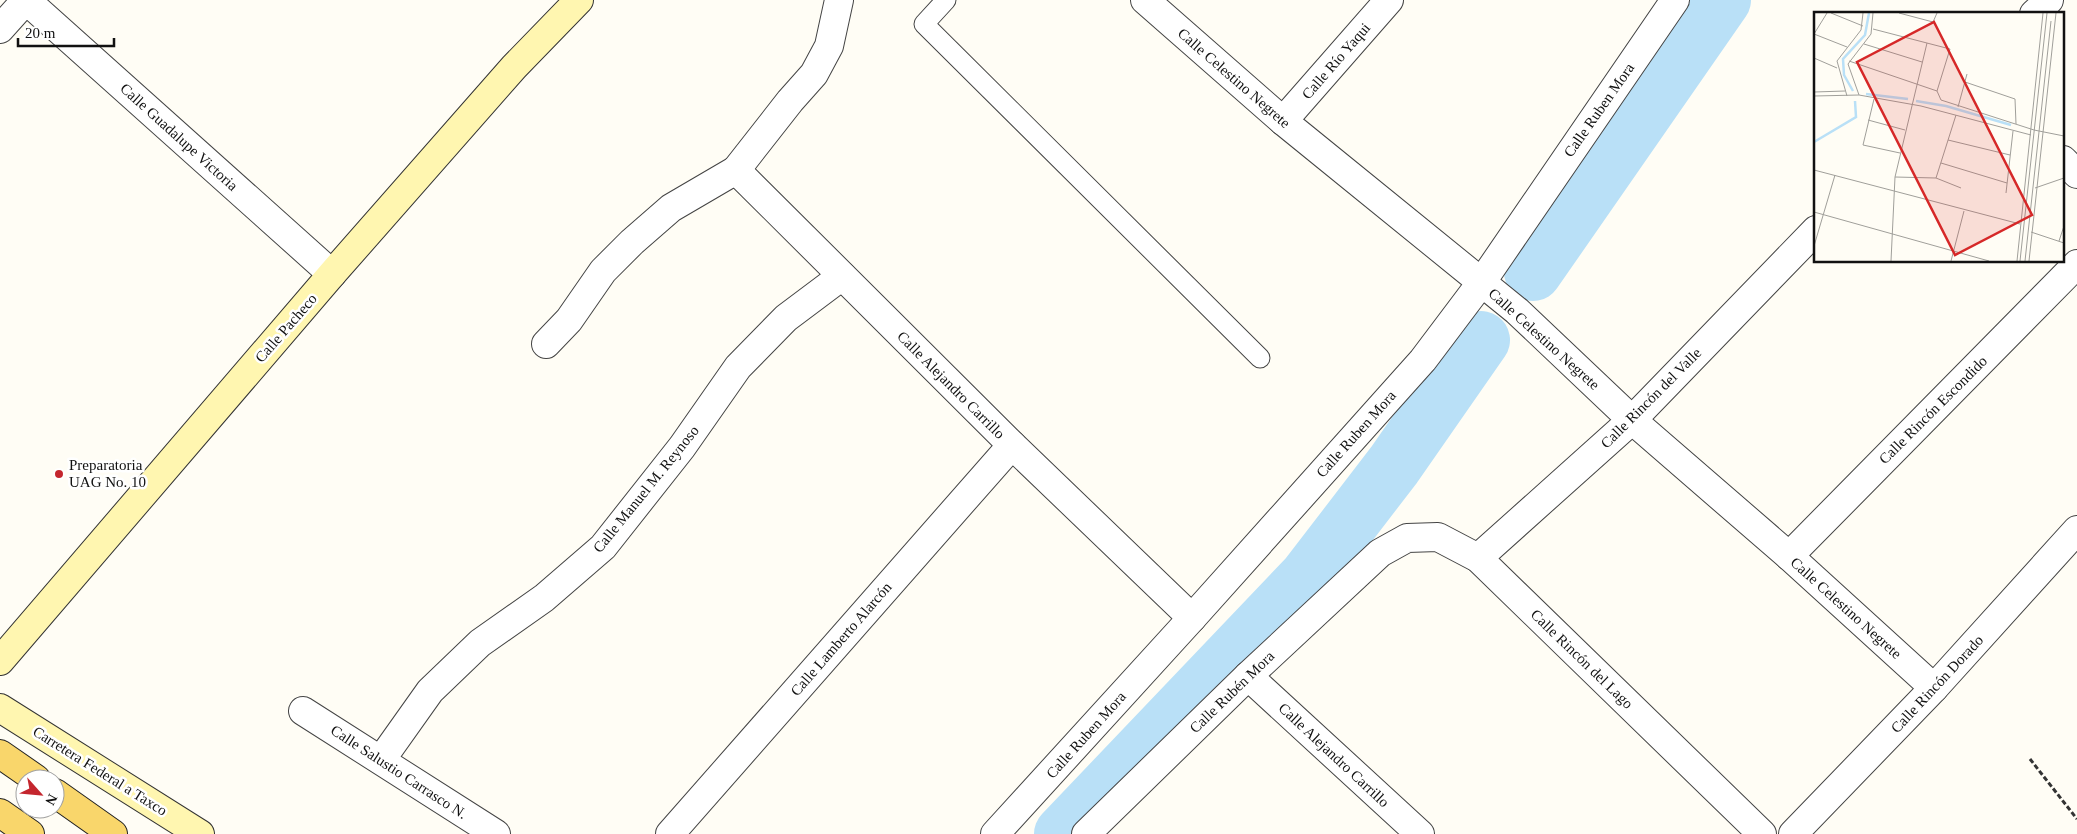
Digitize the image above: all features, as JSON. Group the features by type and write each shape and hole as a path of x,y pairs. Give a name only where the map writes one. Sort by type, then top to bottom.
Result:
{"main road":[{"path":"0,754 22,769"},
{"path":"65,800 113,834"},
{"path":"0,813 30,834"}],"street":[{"path":"0,29 26,0"},
{"name":"Calle Guadalupe Victoria","path":"26,0 332,274"},
{"name":"Calle Pacheco","path":"0,662 332,274 514,67 579,0"},
{"path":"546,344 569,320 603,271 632,242 671,208 709,184 736,170 790,100 814,74 829,46 839,0"},
{"name":"Calle Celestino Negrete","path":"1145,0 1283,121 1517,311 1632,420 1789,556 1934,688"},
{"name":"Calle Río Yaqui","path":"1283,121 1389,0"},
{"name":"Calle Ruben Mora","path":"995,834 1423,360 1481,282 1675,0"},
{"path":"2036,12 2050,0"},
{"path":"2064,161 2077,174"},
{"name":"Calle Alejandro Carrillo","path":"736,170 1012,445 1192,618"},
{"name":"Calle Rincón del Valle","path":"1478,558 1632,420 1814,232"},
{"name":"Calle Rincón Escondido","path":"1789,556 2077,264"},
{"name":"Calle Manuel M. Reynoso","path":"381,760 430,691 480,643 544,598 603,547 682,446 738,367 786,318 842,276"},
{"name":"Calle Lamberto Alarcón","path":"670,834 1012,445"},
{"name":"Calle Rincón Dorado","path":"1793,834 1934,688 2077,530"},
{"name":"Calle Rincón del Lago","path":"1380,552 1407,538 1438,537 1478,558 1762,834"},
{"name":"Calle Rubén Mora","path":"1086,834 1248,676 1380,552"},
{"name":"Calle Alejandro Carrillo","path":"1248,676 1420,834"},
{"name":"Carretera Federal a Taxco","path":"0,708 200,834"},
{"name":"Calle Salustio Carrasco N.","path":"303,711 496,834"}],"lane":[{"path":"946,0 924,24 1260,358"}],"path":[{"path":"2030,759 2077,819"}],"waterway":[{"path":"1533,272 1722,0"},
{"path":"1063,834 1308,577 1394,465 1481,340"}],"place":[{"name":"Preparatoria UAG No. 10","path":"59,474"}]}
